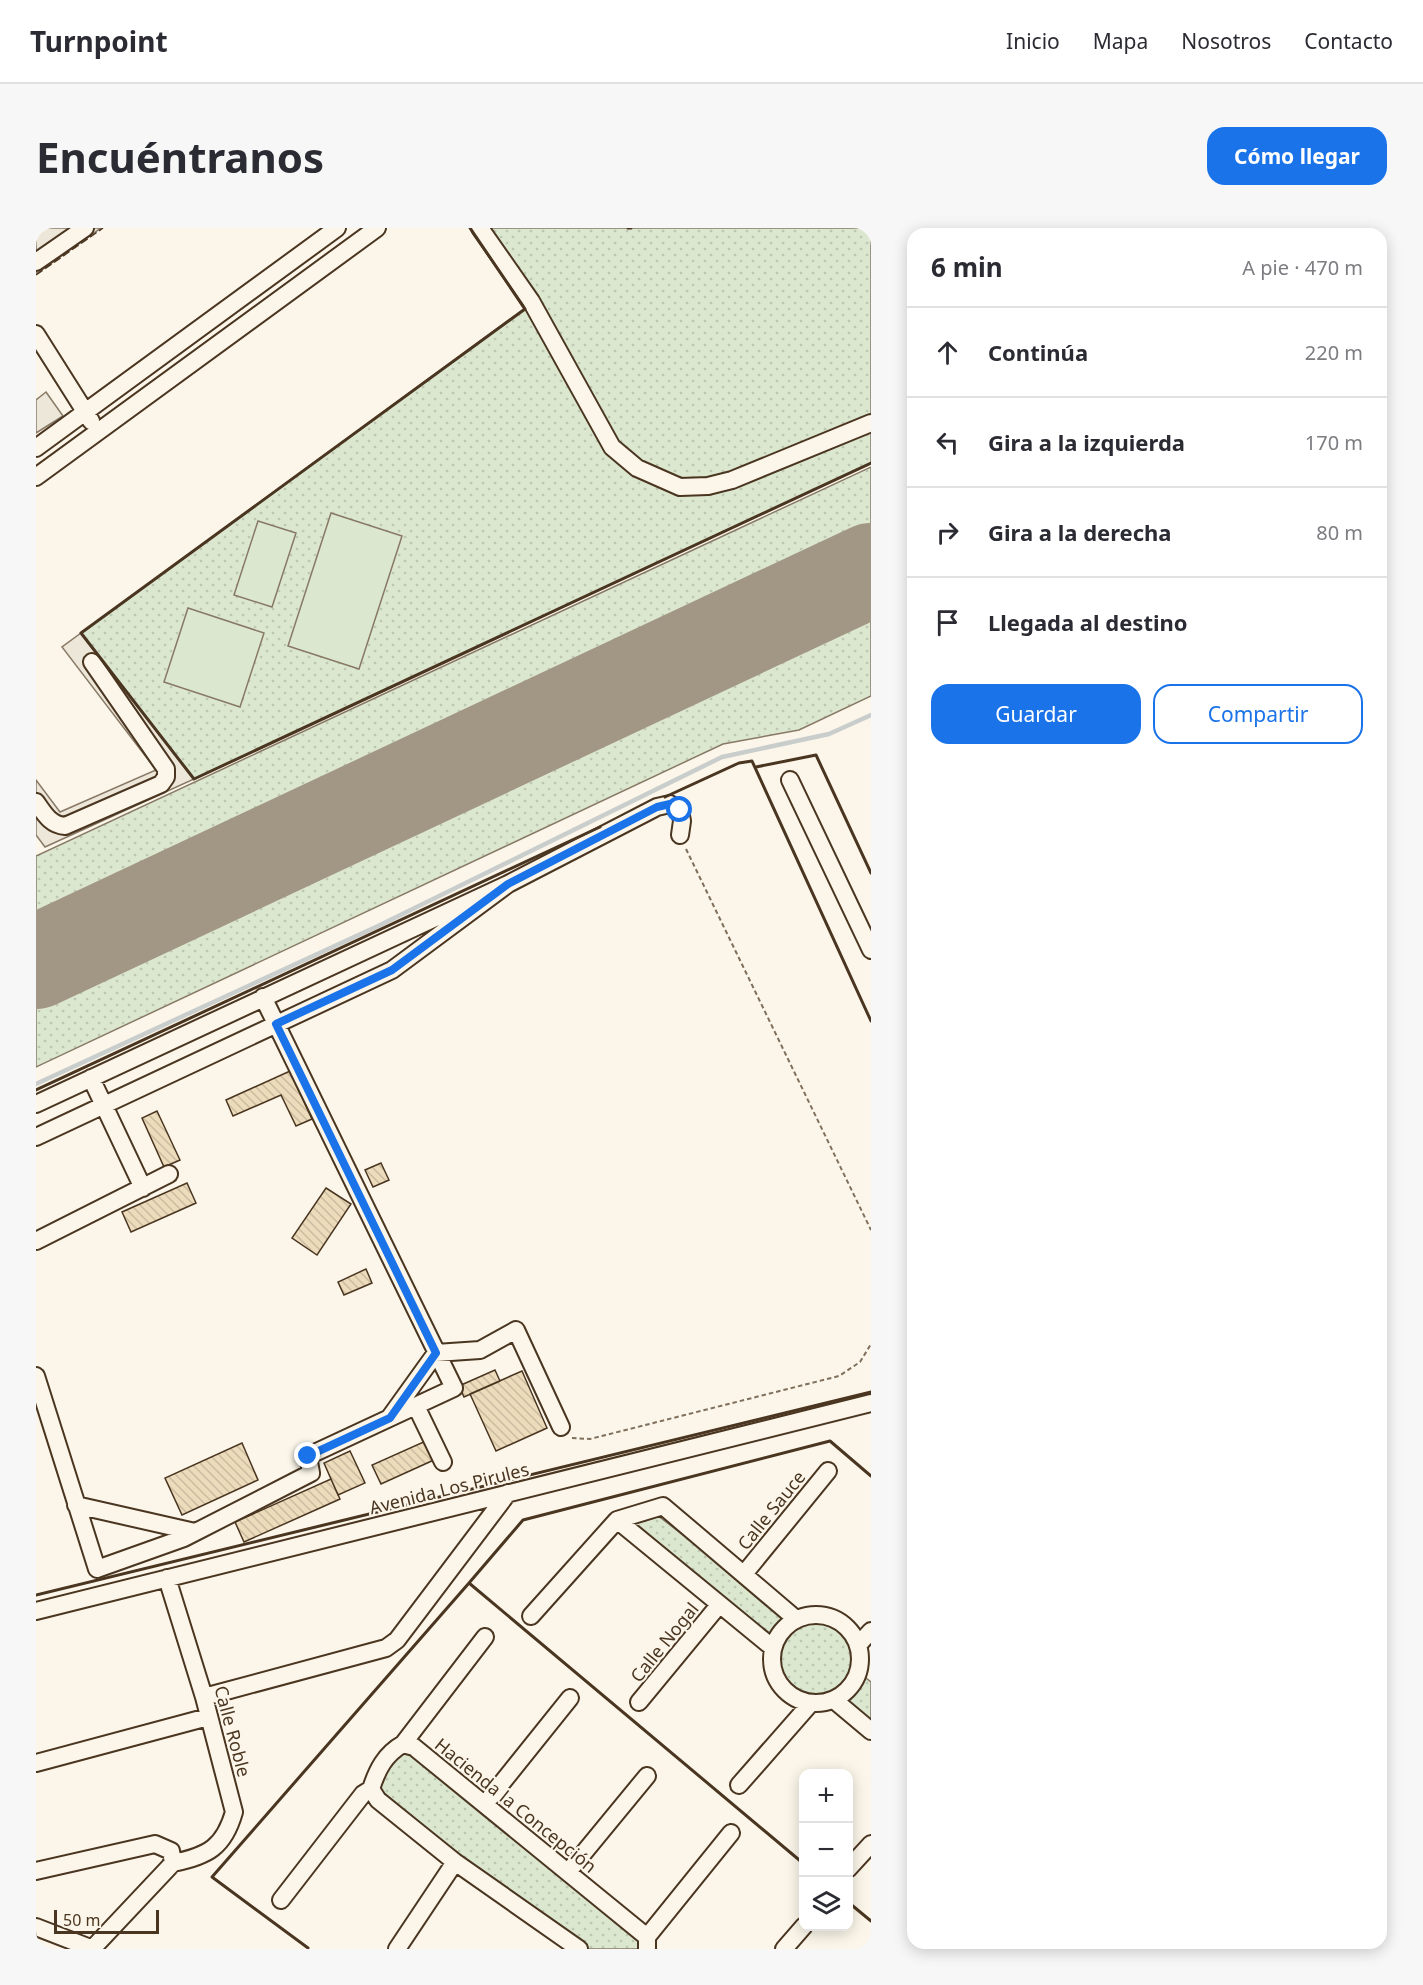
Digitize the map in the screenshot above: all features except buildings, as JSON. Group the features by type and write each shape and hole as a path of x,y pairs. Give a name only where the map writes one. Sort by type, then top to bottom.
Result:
{"street":[{"path":"36,262 85,228"},
{"path":"36,448 337,228"},
{"path":"36,477 377,228"},
{"path":"480,228 531,301 612,447 637,468 659,480 680,487 708,486 732,480 871,423"},
{"path":"212,320 224,339"},
{"path":"36,334 98,432"},
{"path":"36,802 51,821 66,826 161,783 166,777 166,769 92,662"},
{"path":"789,780 871,950"},
{"path":"36,1104 508,884 657,807 670,804 680,810 682,821 680,835"},
{"path":"36,1137 392,970 508,884"},
{"path":"36,1376 97,1569 195,1533 311,1473 308,1456 454,1388 263,997"},
{"path":"90,1078 143,1188"},
{"path":"36,1241 169,1174"},
{"path":"436,1353 480,1350 516,1330 561,1427"},
{"path":"390,1418 436,1353"},
{"name":"Avenida Los Pirules","path":"36,1611 871,1403"},
{"path":"416,1406 443,1462"},
{"name":"Calle Sauce","path":"744,1574 828,1471"},
{"path":"204,1697 386,1648 397,1640 508,1493"},
{"path":"76,1505 195,1533"},
{"path":"531,1616 617,1520 663,1506 796,1619"},
{"path":"617,1520 772,1648"},
{"name":"Calle Roble","path":"167,1578 204,1697 234,1812 229,1830 217,1846 192,1859 173,1863"},
{"name":"Calle Nogal","path":"639,1702 719,1605"},
{"path":"814,1615 833,1618 848,1629 858,1645 865,1676 834,1700 811,1703 793,1697 779,1684 772,1666 772,1648 780,1631 796,1619 814,1615"},
{"path":"858,1645 871,1630"},
{"path":"281,1900 363,1794 371,1789 375,1775 390,1751 403,1744 485,1637"},
{"path":"485,1804 570,1698"},
{"path":"834,1700 871,1731"},
{"path":"740,1785 811,1703"},
{"path":"36,1763 208,1717"},
{"name":"Hacienda la Concepción","path":"403,1744 414,1747 485,1804 568,1872 647,1943"},
{"path":"568,1872 647,1776"},
{"path":"371,1789 378,1800 455,1862 569,1946"},
{"path":"647,1943 731,1833"},
{"path":"36,1871 155,1844 171,1851 173,1863 93,1949 36,1928"},
{"path":"853,1864 871,1844"},
{"path":"397,1949 455,1862"},
{"path":"784,1949 800,1931"}],"path":[{"path":"680,835 871,1230"},
{"path":"561,1427 571,1438 590,1439 839,1376 860,1362 871,1344"}],"green space":[{"path":"470,228 871,228 871,463 194,779 81,633 524,309"},
{"path":"871,467 871,539 36,931 36,856"},
{"path":"331,513 402,536 359,669 288,646"},
{"path":"258,521 296,533 272,607 234,595"},
{"path":"871,601 871,696 799,730 723,744 36,1067 36,992"},
{"path":"188,608 264,633 240,707 164,682"},
{"path":"653,1512 788,1615 817,1613 838,1621 851,1640 854,1669 871,1682 871,1733 829,1699 805,1703 785,1697 778,1691 768,1675 764,1645 623,1521"},
{"path":"404,1746 645,1939 644,1949 581,1949 468,1864 376,1786"}],"shaded area":[{"path":"36,228 101,228 36,274"},
{"path":"46,392 63,416 36,433 36,400"},
{"path":"81,633 194,779 45,847 36,835 36,780 60,812 156,770 62,647"}],"waterway":[{"path":"36,1084 378,926 722,757 829,734 871,715"}],"runway":[{"path":"36,962 871,570"}],"fence":[{"path":"36,275 103,228"}],"wall":[{"path":"470,228 525,309 81,633 194,779 871,463"},
{"path":"756,767 816,755 871,873"},
{"path":"665,797 739,763 752,761 871,1021"},
{"path":"36,1090 600,827"},
{"path":"36,1595 871,1392"},
{"path":"469,1583 523,1520 830,1441 871,1476"},
{"path":"308,1948 212,1877 469,1583 799,1860"},
{"path":"853,1906 871,1921"}],"route":[{"path":"308,1456 390,1418 436,1353 276,1024 392,970 508,884 657,807 670,804 680,810"}]}
